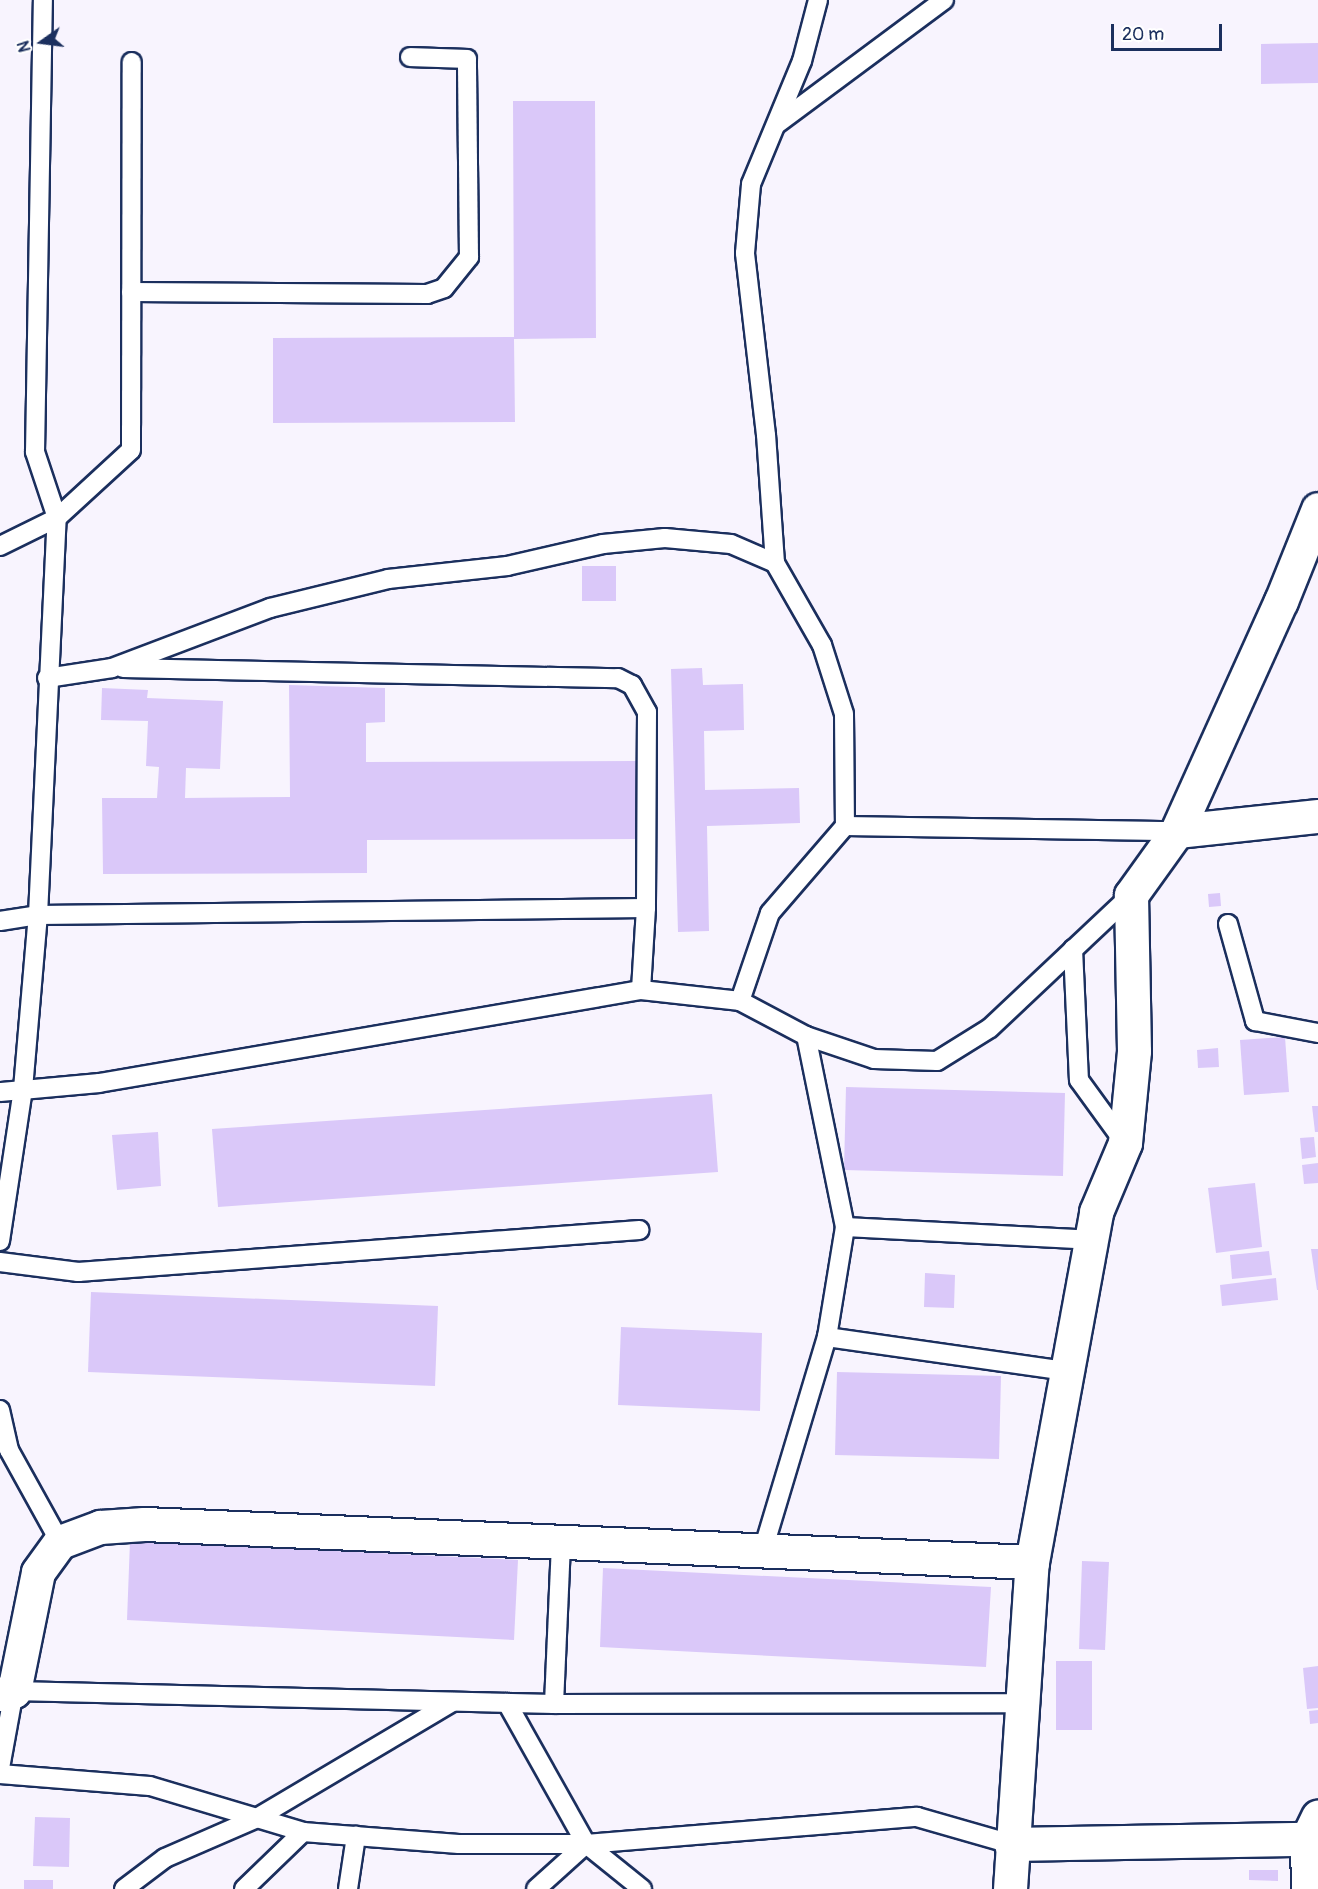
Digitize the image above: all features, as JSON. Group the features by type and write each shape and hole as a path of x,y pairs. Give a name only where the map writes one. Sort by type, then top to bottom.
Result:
{"street":[{"path":"1010,1889 1011,1844 1032,1562 1096,1212 1125,1143 1134,1051 1131,895 1177,831 1281,601 1318,509"},
{"path":"1177,831 1318,816"},
{"path":"7,1693 38,1572 60,1542 100,1527 144,1524 1032,1562"},
{"path":"1011,1844 1313,1827 1308,1889"}],"lane":[{"path":"0,1241 23,1089 38,915 47,678 57,518 35,452 43,0"},
{"path":"740,1001 770,913 845,826 844,714 822,645 775,563 766,435 745,253 751,184 802,61 818,0"},
{"path":"776,125 944,0"},
{"path":"131,292 427,294 444,288 469,257 467,59 410,57"},
{"path":"0,546 57,518 132,450 132,62"},
{"path":"112,668 270,608 388,579 507,566 603,544 665,538 731,544 775,563"},
{"path":"47,678 112,668 618,678 632,685 647,712 646,908 641,990"},
{"path":"845,826 1177,831"},
{"path":"0,1092 99,1083 641,990 740,1001 806,1036 874,1059 937,1061 990,1028 1131,895"},
{"path":"0,921 38,915 646,908"},
{"path":"1228,924 1255,1021 1318,1033"},
{"path":"1073,949 1079,1080 1125,1143"},
{"path":"763,1550 827,1337 845,1227 806,1036"},
{"path":"845,1227 1091,1240"},
{"path":"0,1262 78,1272 639,1230"},
{"path":"827,1337 1067,1371"},
{"path":"0,1410 9,1450 60,1542"},
{"path":"554,1704 561,1542"},
{"path":"0,1768 7,1693 554,1704 1022,1703"},
{"path":"124,1889 165,1858 258,1818 453,1702"},
{"path":"507,1703 586,1844 642,1889"},
{"path":"0,1774 150,1786 303,1832 459,1844 586,1844 917,1817 1011,1844"},
{"path":"244,1889 303,1832"},
{"path":"348,1889 356,1836"},
{"path":"536,1889 586,1844"}],"building":[{"path":"1318,43 1318,83 1261,84 1261,44"},
{"path":"513,101 595,101 596,338 514,339 515,422 273,423 273,338 514,337"},
{"path":"582,566 616,566 616,601 582,601"},
{"path":"702,668 703,685 743,684 744,730 704,731 705,790 799,788 800,823 707,826 709,931 678,932 671,669"},
{"path":"289,685 385,688 385,722 366,723 366,762 636,761 637,839 367,840 367,873 103,874 102,798 157,798 159,767 146,766 148,721 101,720 102,688 148,690 147,698 223,701 220,769 186,768 185,798 290,797"},
{"path":"1220,893 1221,906 1209,907 1208,894"},
{"path":"1285,1037 1289,1092 1244,1095 1240,1040"},
{"path":"1218,1048 1219,1067 1198,1068 1197,1050"},
{"path":"846,1087 1065,1093 1063,1176 844,1170"},
{"path":"712,1094 718,1172 218,1207 212,1129"},
{"path":"1312,1106 1318,1106 1318,1132 1315,1132"},
{"path":"158,1132 161,1186 117,1190 112,1135"},
{"path":"1314,1137 1316,1157 1302,1159 1300,1138"},
{"path":"1318,1163 1318,1183 1304,1184 1302,1165"},
{"path":"1255,1183 1262,1247 1216,1253 1208,1188"},
{"path":"1311,1249 1318,1249 1318,1290 1317,1290"},
{"path":"1269,1251 1272,1275 1232,1279 1230,1255"},
{"path":"925,1273 955,1275 954,1308 924,1307"},
{"path":"1276,1278 1278,1300 1222,1306 1220,1285"},
{"path":"91,1292 438,1306 435,1386 88,1372"},
{"path":"621,1327 762,1333 760,1411 618,1405"},
{"path":"837,1372 1001,1376 999,1459 835,1455"},
{"path":"130,1541 518,1560 514,1640 127,1620"},
{"path":"1082,1561 1109,1562 1105,1650 1079,1649"},
{"path":"603,1568 991,1587 986,1667 600,1647"},
{"path":"1056,1661 1092,1661 1092,1730 1056,1730"},
{"path":"1318,1666 1318,1708 1307,1709 1303,1668"},
{"path":"1318,1710 1318,1723 1310,1724 1309,1711"},
{"path":"35,1817 70,1818 69,1867 33,1866"},
{"path":"1249,1870 1278,1870 1278,1881 1249,1880"},
{"path":"24,1880 53,1880 53,1889 24,1889"}]}
